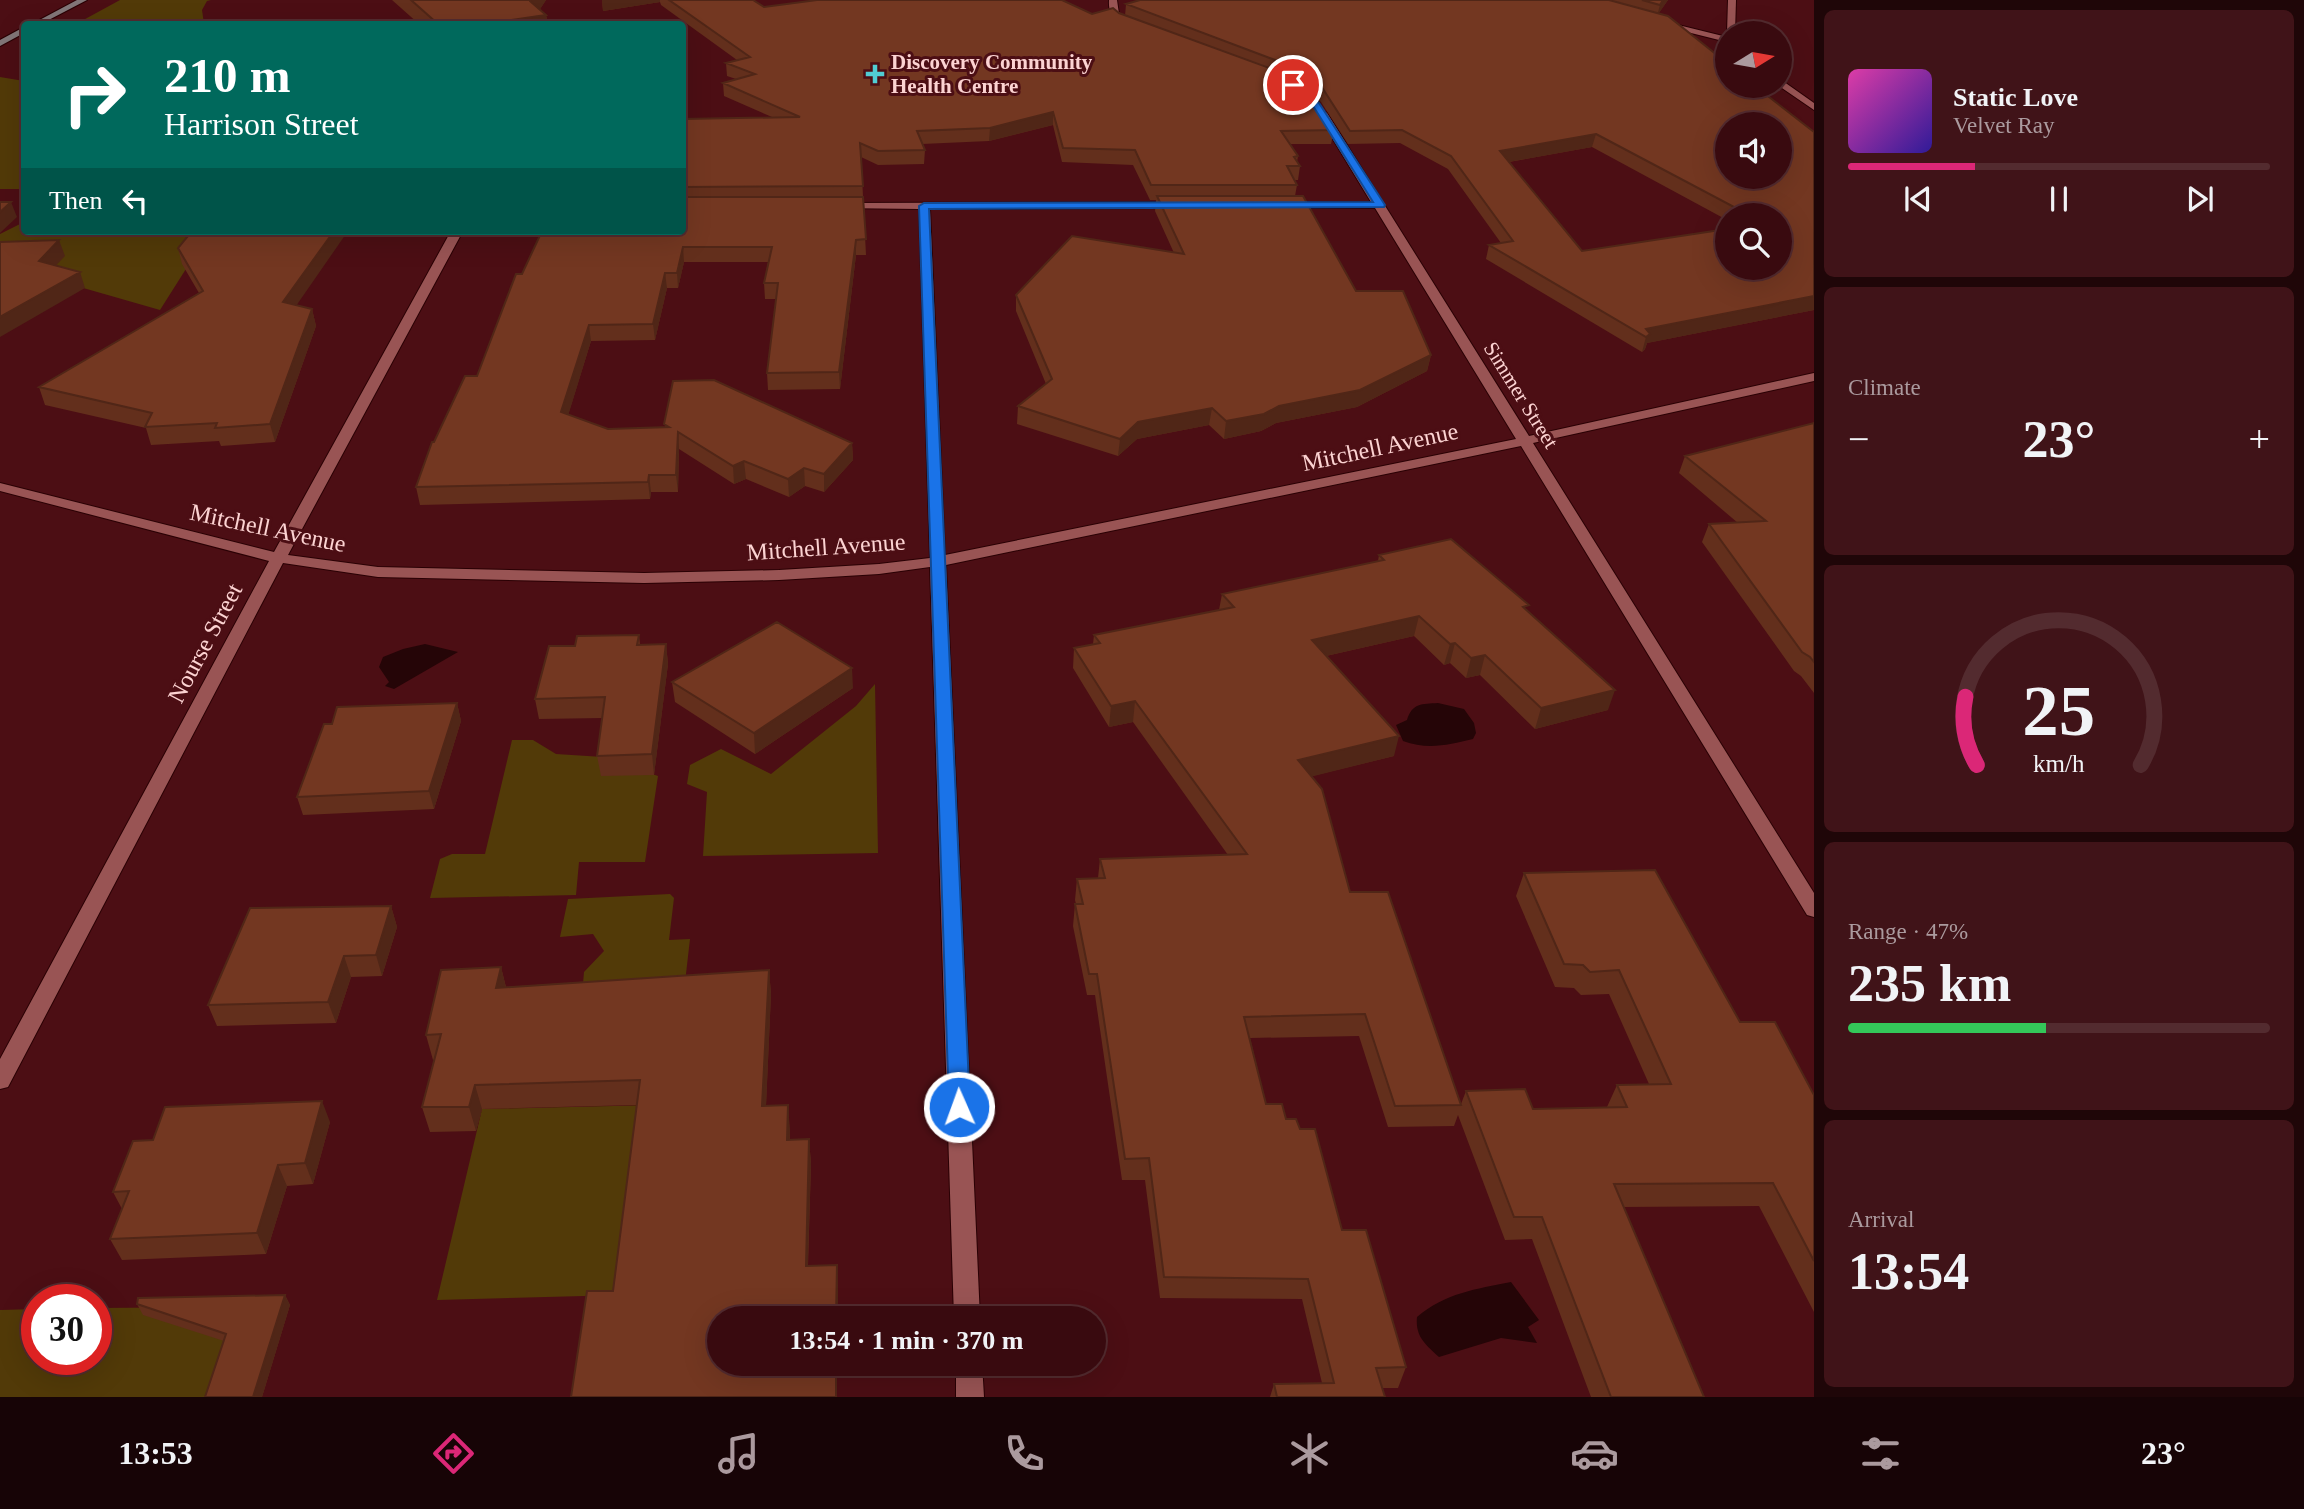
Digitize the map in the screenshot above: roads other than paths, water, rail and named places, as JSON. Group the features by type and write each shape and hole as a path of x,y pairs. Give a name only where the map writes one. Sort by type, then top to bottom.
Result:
{"street":[{"path":"42,21 83,0"},
{"path":"1114,0 1114,16 1137,28"},
{"path":"1731,21 1732,0"},
{"path":"1654,21 1715,37"},
{"path":"0,43 21,32"},
{"path":"1792,91 1814,107"},
{"name":"Simmer Street","path":"1316,104 1814,910"},
{"path":"830,206 1187,205"},
{"path":"1270,205 1380,205"},
{"path":"924,206 940,561 967,1306"},
{"name":"Nourse Street","path":"0,1080 278,558 455,235"},
{"name":"Mitchell Avenue","path":"0,487 278,558 378,572 644,578 854,571 940,561 1525,441 1814,377"},
{"path":"969,1376 970,1397"}],"place":[{"name":"Discovery Community Health Centre","path":"875,74"}]}
